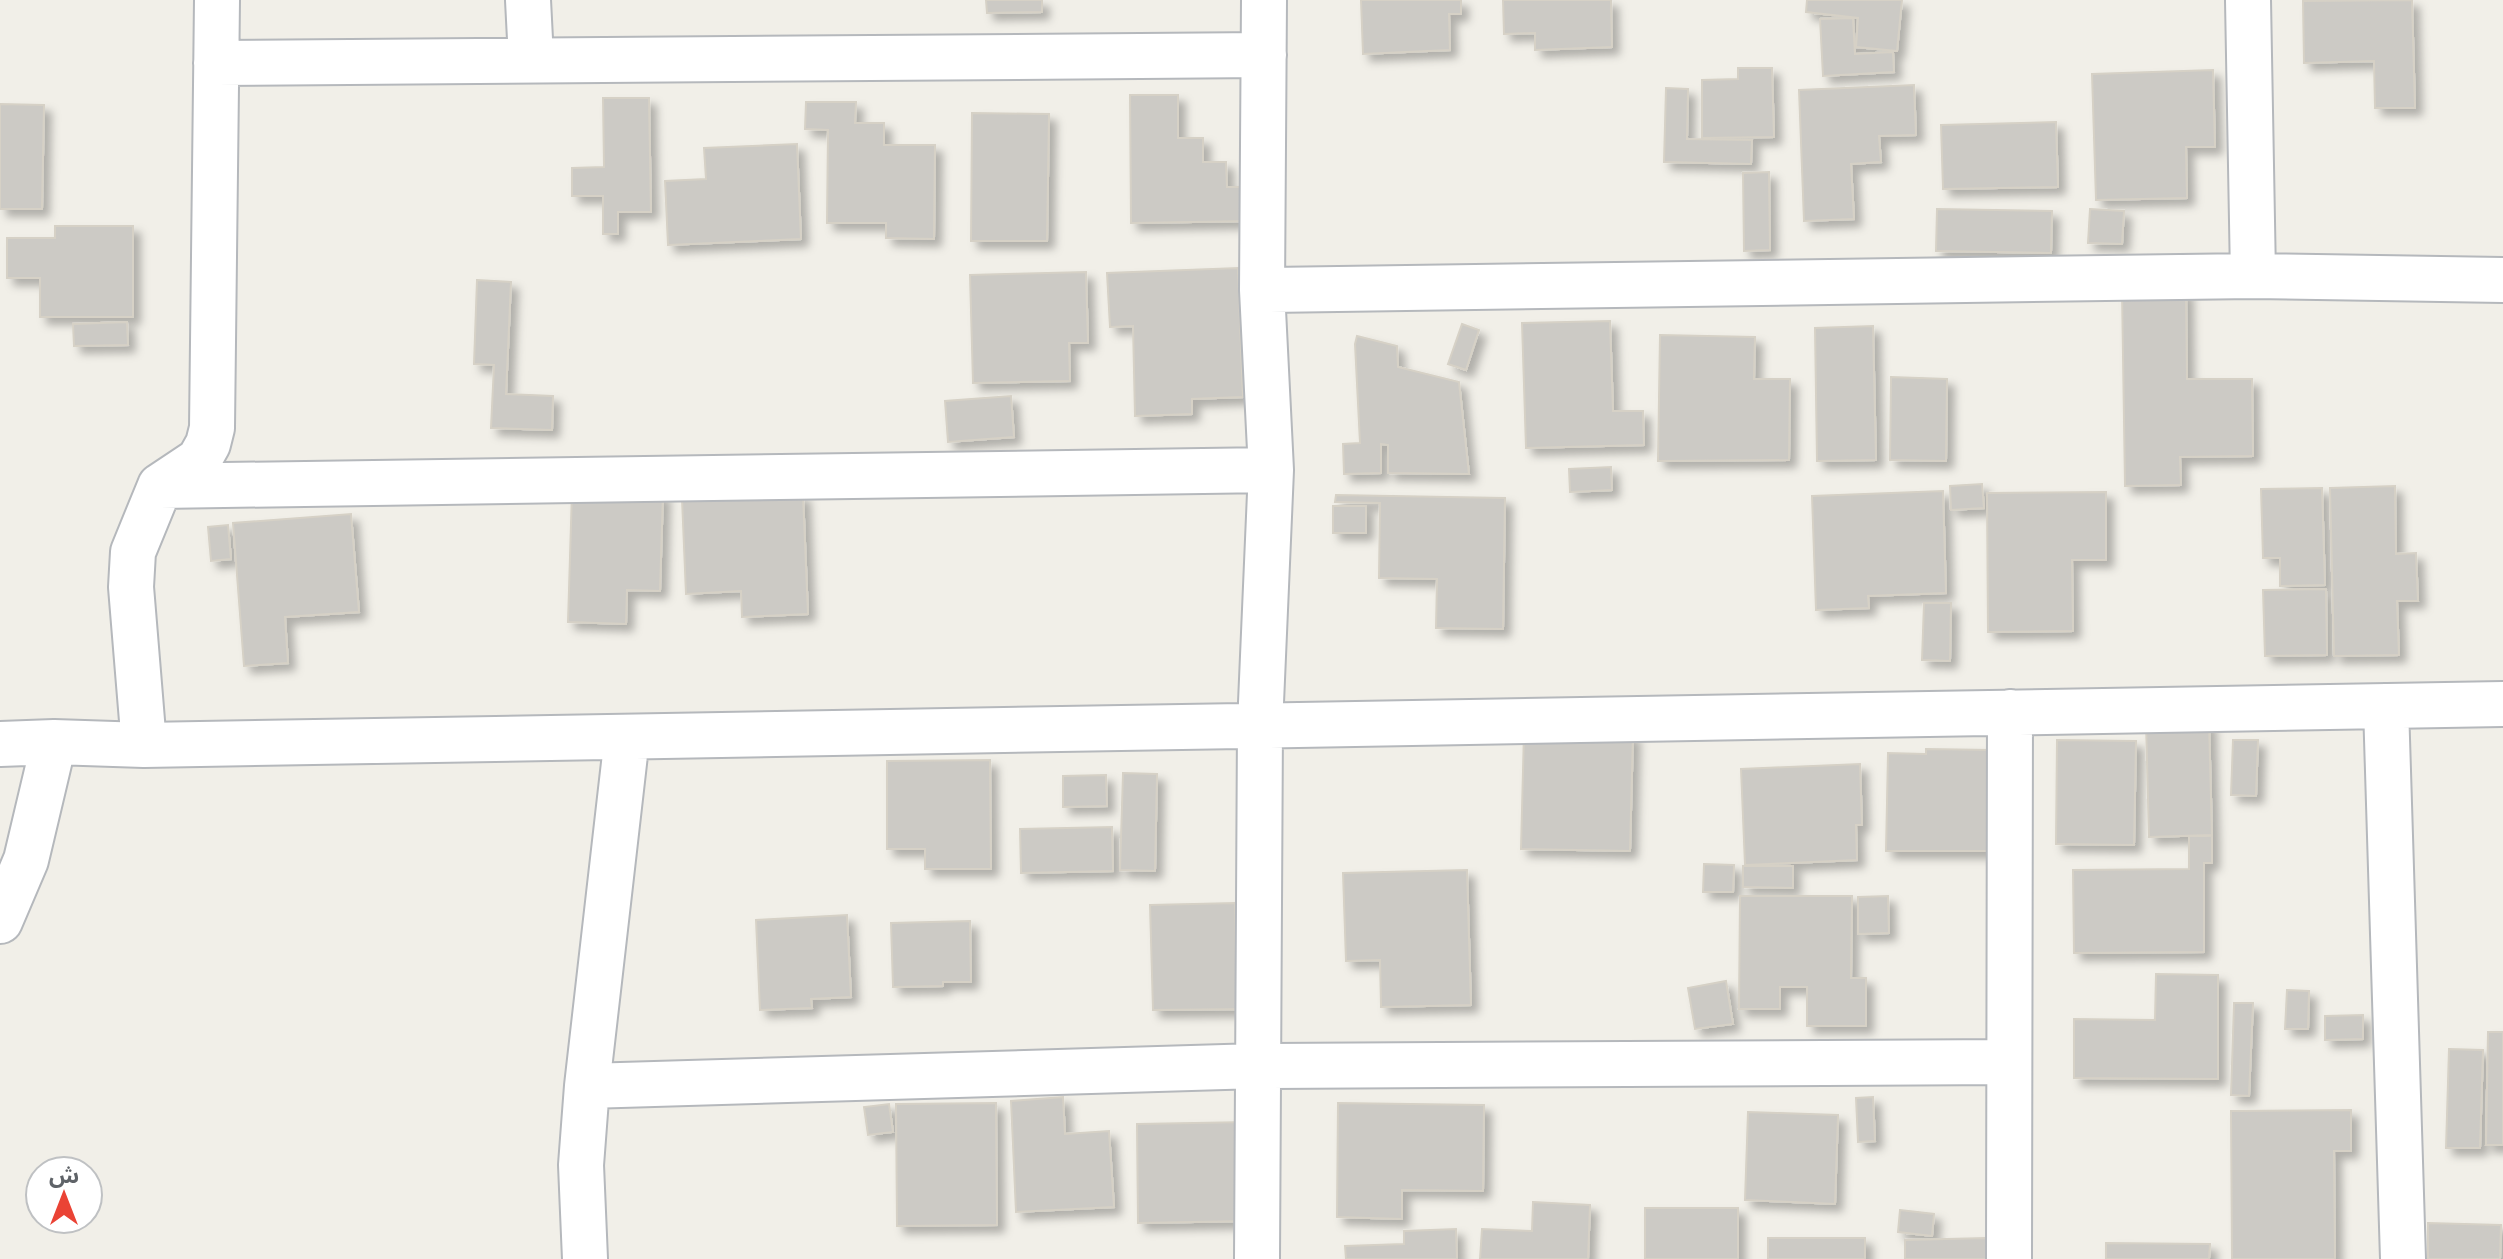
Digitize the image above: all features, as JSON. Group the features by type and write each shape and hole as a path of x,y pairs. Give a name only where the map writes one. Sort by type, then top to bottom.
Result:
{"street":[{"path":"144,745 131,587 133,552 141,526 160,486 199,460 212,428 217,0"},
{"path":"528,0 531,59"},
{"path":"1257,1259 1260,726 1271,470 1262,290 1264,0"},
{"path":"2248,0 2253,276"},
{"path":"216,63 1264,55"},
{"path":"1262,290 2253,276 2503,280"},
{"path":"160,486 1271,470"},
{"path":"0,744 144,745 2503,704"},
{"path":"2386,706 2403,1259"},
{"path":"2009,1259 2010,712"},
{"path":"585,1259 581,1165 587,1086 627,737"},
{"path":"0,921 26,860 54,742"},
{"path":"587,1086 1258,1066 2009,1062"}],"building":[{"path":"986,0 1042,0 1042,12 987,13"},
{"path":"1361,0 1461,0 1461,14 1449,14 1450,50 1363,54"},
{"path":"1503,0 1611,0 1612,47 1535,50 1535,33 1504,34"},
{"path":"1807,0 1902,0 1897,51 1856,47 1858,18 1806,12"},
{"path":"2412,0 2415,108 2375,108 2374,61 2304,63 2303,1"},
{"path":"1853,18 1855,54 1893,52 1894,72 1823,76 1820,19"},
{"path":"1738,68 1772,68 1774,137 1702,138 1702,80 1738,79"},
{"path":"2213,70 2215,147 2186,147 2187,198 2096,200 2092,74"},
{"path":"1914,85 1916,135 1879,136 1881,162 1851,164 1854,219 1804,221 1799,90"},
{"path":"1666,88 1688,89 1687,139 1752,140 1751,164 1664,162"},
{"path":"1130,95 1178,95 1178,138 1203,138 1203,162 1226,162 1227,187 1254,187 1254,221 1131,223"},
{"path":"603,98 649,98 651,212 618,212 618,234 603,234 603,196 572,196 572,168 604,167"},
{"path":"806,102 856,102 855,123 884,123 884,145 935,145 934,239 886,238 886,223 827,223 828,130 805,129"},
{"path":"0,104 44,105 42,209 0,209"},
{"path":"972,113 1049,114 1047,241 971,241"},
{"path":"2056,122 2058,187 1943,189 1941,125"},
{"path":"797,144 801,239 668,245 665,181 706,179 704,148"},
{"path":"1769,172 1770,250 1744,251 1743,173"},
{"path":"1937,209 2052,211 2051,253 1936,251"},
{"path":"2090,209 2124,211 2122,244 2088,243"},
{"path":"55,226 133,226 133,317 40,317 40,278 7,278 7,238 55,238"},
{"path":"1238,268 1243,397 1192,399 1192,414 1135,416 1133,326 1110,327 1107,273"},
{"path":"1086,272 1088,343 1069,343 1070,381 973,383 970,275"},
{"path":"477,280 511,282 506,394 553,396 552,430 491,428 494,365 474,364"},
{"path":"2186,290 2187,379 2252,379 2253,456 2180,457 2181,485 2125,486 2122,291"},
{"path":"1610,321 1613,411 1643,411 1644,445 1526,448 1522,323"},
{"path":"127,322 128,345 74,346 73,324"},
{"path":"1462,324 1479,330 1466,370 1448,364"},
{"path":"1873,326 1876,460 1817,461 1815,328"},
{"path":"1660,335 1755,337 1754,379 1790,379 1789,460 1658,461"},
{"path":"1357,336 1397,346 1398,367 1459,382 1469,474 1388,473 1388,445 1381,444 1381,473 1344,474 1343,444 1360,443"},
{"path":"1891,377 1947,379 1946,461 1890,460"},
{"path":"1011,396 1014,437 948,442 945,401"},
{"path":"1611,467 1612,490 1570,492 1569,469"},
{"path":"1982,484 1984,508 1951,510 1950,486"},
{"path":"2395,486 2396,554 2416,553 2418,601 2397,601 2399,655 2334,656 2330,488"},
{"path":"2322,488 2325,585 2280,586 2280,558 2263,558 2261,489"},
{"path":"572,491 663,493 660,591 627,590 626,624 568,622"},
{"path":"1943,491 1946,593 1868,596 1869,608 1816,610 1812,496"},
{"path":"2106,492 2106,560 2072,560 2073,631 1988,632 1987,493"},
{"path":"803,494 808,614 742,617 741,591 686,594 682,499"},
{"path":"1336,495 1505,498 1503,629 1436,628 1437,579 1379,578 1380,503 1335,502"},
{"path":"1333,506 1366,506 1366,533 1333,533"},
{"path":"351,514 359,612 285,617 288,663 244,666 233,523"},
{"path":"228,525 231,559 211,561 208,527"},
{"path":"2326,589 2327,655 2265,656 2263,590"},
{"path":"1924,603 1951,603 1950,661 1922,660"},
{"path":"2209,721 2212,835 2149,837 2146,723"},
{"path":"1524,731 1633,734 1630,851 1521,849"},
{"path":"2057,740 2136,741 2134,845 2056,844"},
{"path":"2233,740 2258,740 2256,796 2231,795"},
{"path":"1926,749 1993,750 1991,851 1886,851 1888,753 1926,754"},
{"path":"990,760 991,869 925,869 925,849 887,849 887,761"},
{"path":"1860,764 1862,825 1856,825 1857,860 1745,865 1741,769"},
{"path":"1123,773 1157,774 1155,871 1120,870"},
{"path":"1106,775 1107,806 1063,807 1063,776"},
{"path":"1112,827 1113,871 1021,873 1020,829"},
{"path":"2189,836 2212,836 2212,863 2204,863 2204,952 2074,953 2073,870 2189,869"},
{"path":"1704,864 1734,865 1733,892 1703,892"},
{"path":"1743,866 1793,866 1793,888 1743,887"},
{"path":"1467,870 1471,1005 1381,1007 1380,960 1346,961 1343,873"},
{"path":"1740,896 1852,896 1851,978 1866,978 1866,1026 1807,1026 1807,987 1780,987 1780,1009 1739,1009"},
{"path":"1888,896 1889,933 1858,934 1858,897"},
{"path":"1235,903 1236,969 1253,968 1254,1009 1153,1010 1150,905"},
{"path":"847,915 851,997 811,999 812,1008 760,1010 756,920"},
{"path":"970,921 971,982 893,987 891,923"},
{"path":"2156,974 2218,975 2218,1079 2074,1078 2074,1019 2155,1020"},
{"path":"1726,981 1733,1024 1695,1029 1688,988"},
{"path":"2287,990 2309,991 2308,1029 2285,1029"},
{"path":"2234,1003 2253,1003 2249,1096 2231,1095"},
{"path":"2363,1015 2363,1039 2325,1040 2325,1016"},
{"path":"2488,1032 2503,1032 2503,1145 2486,1145"},
{"path":"2449,1049 2483,1050 2480,1148 2446,1148"},
{"path":"1063,1097 1065,1134 1109,1131 1114,1207 1016,1212 1011,1101"},
{"path":"1873,1097 1875,1141 1858,1142 1856,1098"},
{"path":"996,1103 997,1225 897,1226 896,1104"},
{"path":"1338,1103 1484,1105 1483,1191 1402,1190 1402,1219 1337,1217"},
{"path":"889,1104 893,1132 868,1135 864,1107"},
{"path":"2351,1110 2351,1151 2334,1151 2335,1259 2232,1259 2231,1111"},
{"path":"1748,1112 1838,1115 1835,1204 1745,1200"},
{"path":"1249,1122 1250,1221 1138,1223 1137,1124"},
{"path":"1533,1202 1590,1205 1588,1259 1480,1259 1482,1229 1532,1231"},
{"path":"1645,1208 1738,1208 1738,1259 1645,1259"},
{"path":"1900,1210 1934,1214 1932,1236 1898,1232"},
{"path":"2428,1223 2501,1225 2500,1259 2428,1259"},
{"path":"1456,1229 1457,1259 1346,1259 1345,1246 1404,1244 1404,1231"},
{"path":"1768,1238 1865,1238 1865,1259 1768,1259"},
{"path":"1986,1238 1987,1259 1905,1259 1905,1240"},
{"path":"2106,1243 2210,1244 2209,1259 2106,1259"}]}
